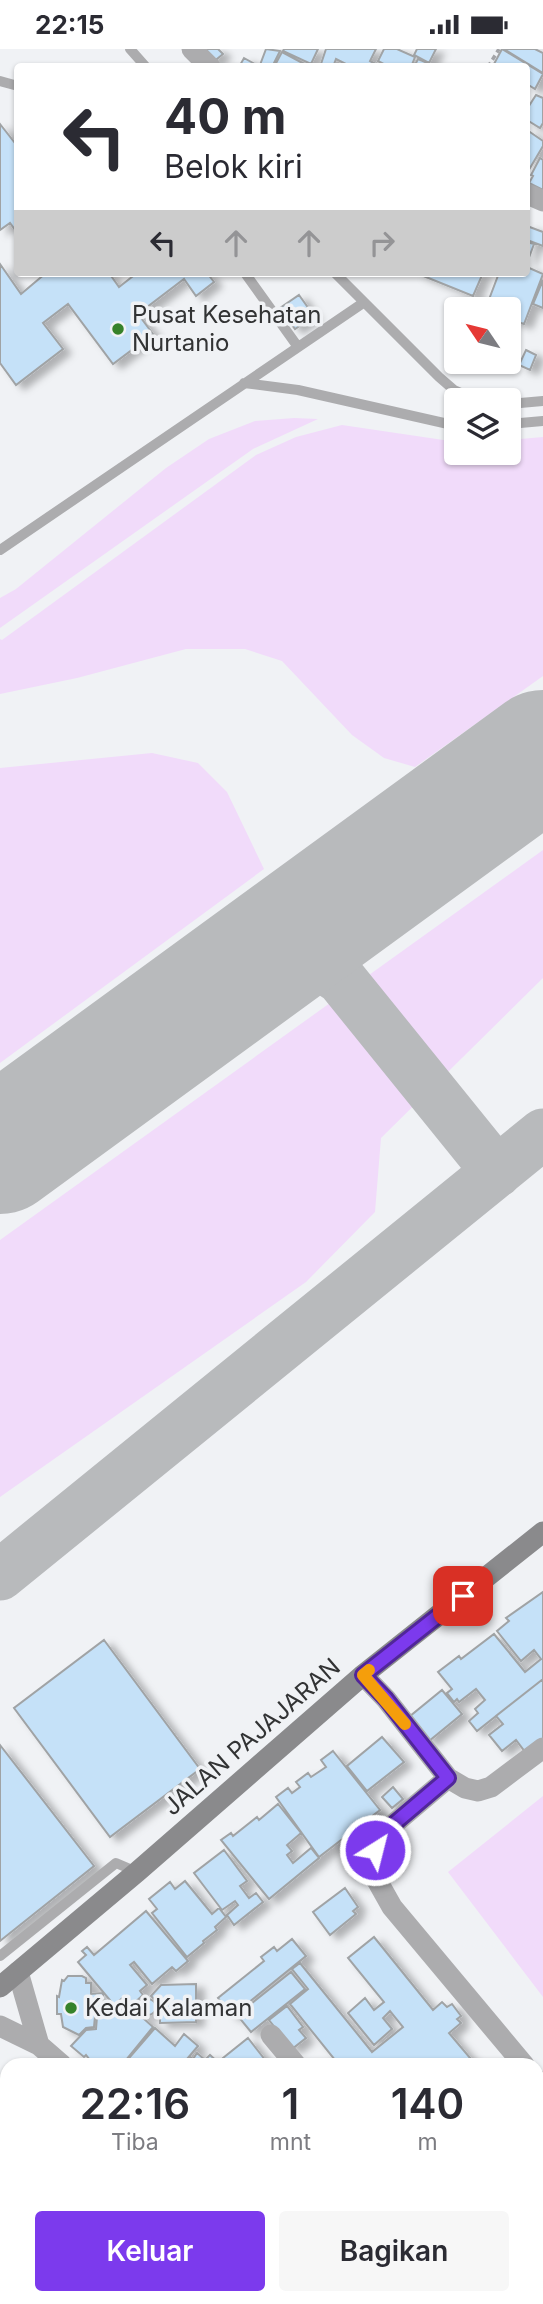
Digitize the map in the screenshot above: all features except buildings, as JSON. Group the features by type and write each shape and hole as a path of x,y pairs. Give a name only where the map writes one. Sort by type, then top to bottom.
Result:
{"main road":[{"name":"JALAN PAJAJARAN","path":"0,1987 363,1675 543,1532"}],"street":[{"path":"192,49 206,63"},
{"path":"363,1675 386,1699 448,1778 465,1788 478,1791 491,1787 543,1748"},
{"path":"448,1778 382,1834 375,1850 374,1875 392,1907 518,2058"},
{"path":"18,1972 39,2045"},
{"path":"0,2026 39,2045 53,2058"},
{"path":"271,2035 290,2058"}],"lane":[{"path":"130,49 142,63"},
{"path":"247,277 298,347"},
{"path":"339,277 452,388"},
{"path":"0,550 363,303"},
{"path":"244,383 298,390 444,423"},
{"path":"521,403 543,401"},
{"path":"521,423 543,421"},
{"path":"0,1956 116,1863 137,1872"}],"shaded area":[{"path":"318,419 253,449 0,628 0,598 16,589 166,468 209,439 255,421"},
{"path":"342,425 444,440 444,465 521,465 521,439 543,437 543,676 415,767 384,758 352,735 282,661 245,649 186,649 77,678 0,694 0,639 256,455 296,437"},
{"path":"152,753 198,763 227,792 264,869 0,1063 0,768"},
{"path":"543,850 543,978 381,1138 375,1212 306,1282 0,1497 0,1240"},
{"path":"543,1796 543,1997 448,1872"}],"taxiway":[{"path":"341,979 324,954 322,944 326,928 350,895"},
{"path":"250,968 287,961 307,962 341,979 497,1172"},
{"path":"0,1575 543,1134"}],"runway":[{"path":"0,1150 543,754"}],"slow traffic":[{"path":"369,1670 363,1675 405,1724"}],"place":[{"name":"Pusat Kesehatan Nurtanio","path":"118,329"},
{"name":"Kedai Kalaman","path":"71,2008"}],"route":[{"path":"375,1850 382,1834 448,1778 386,1699 363,1675 463,1596"}]}
